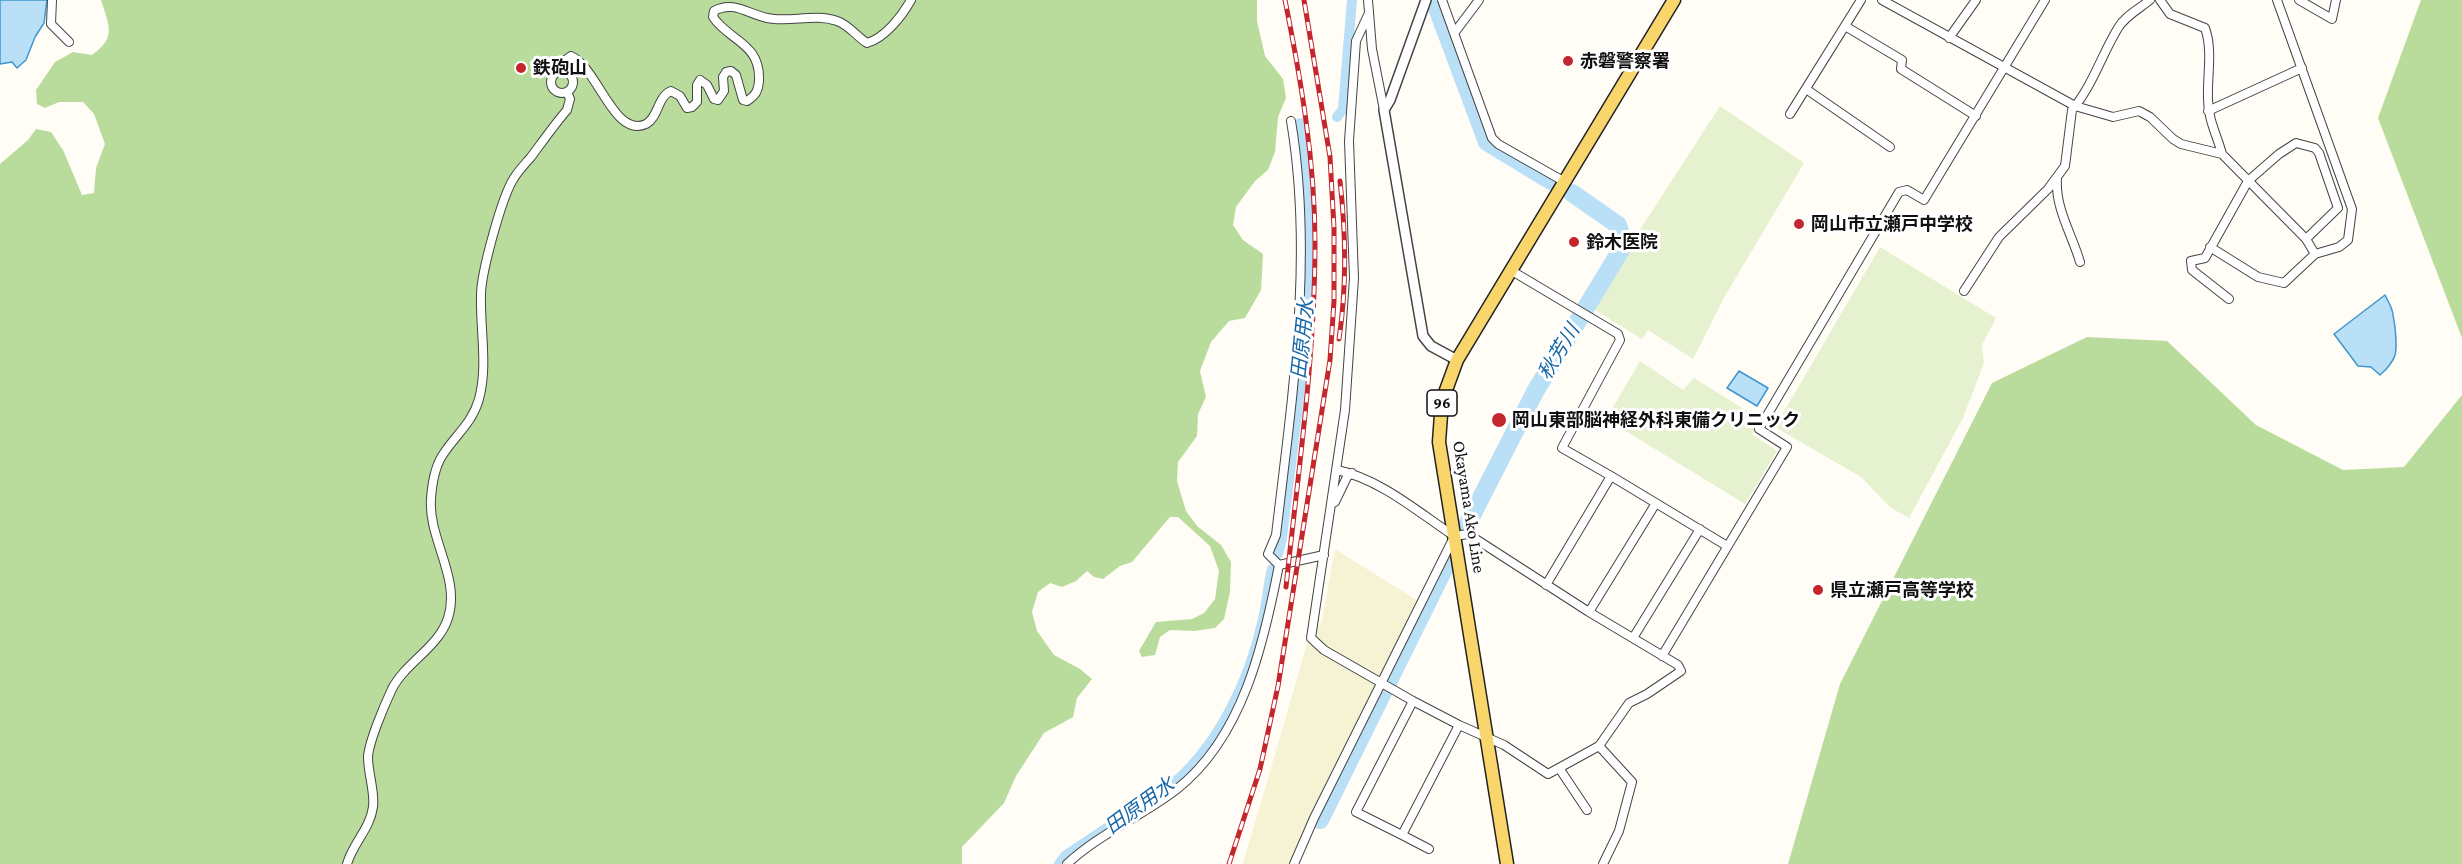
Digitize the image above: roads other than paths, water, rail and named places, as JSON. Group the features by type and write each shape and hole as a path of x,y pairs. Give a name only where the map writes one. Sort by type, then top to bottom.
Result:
{"main road":[{"name":"Okayama Ako Line","path":"1507,864 1439,442 1442,401 1457,360 1674,0"}],"street":[{"path":"52,0 51,24 69,42"},
{"path":"559,71 572,76 573,83 567,92 560,93 552,86 553,76 559,71 561,63 571,56 580,60 618,117 626,124 635,126 646,124 661,99 671,91 680,96 687,108 692,108 697,102 697,85 700,81 707,85 714,99 718,99 724,91 723,78 726,72 731,71 736,75 743,100 747,101 754,96 758,89 758,63 738,37 717,23 713,17 714,11 718,8 729,5 741,6 767,18 788,21 828,18 848,26 867,43 876,41 912,0"},
{"path":"1368,0 1368,15 1423,336 1431,346 1457,360"},
{"path":"1384,110 1390,100 1426,0"},
{"path":"1442,0 1492,138 1498,144 1565,182"},
{"path":"1455,32 1479,0"},
{"path":"1790,114 1861,0"},
{"path":"1882,0 2075,106 2114,117 2139,111 2150,117 2181,144 2222,154"},
{"path":"1949,38 1976,0"},
{"path":"1662,656 1787,447 1759,429 1899,192 1907,190 1924,200 2045,0"},
{"path":"1964,291 2000,237 2057,178 2065,166 2072,110 2092,83 2119,26 2150,0"},
{"path":"2160,0 2170,14 2198,23 2205,28 2209,63 2208,111 2222,154 2306,239 2315,254"},
{"path":"2210,247 2258,277 2284,284 2315,254 2339,247 2348,240 2352,209 2277,0"},
{"path":"2299,0 2332,19 2336,0"},
{"path":"1337,470 1352,473 1373,483 1454,536 1468,534 1589,612 1678,665 1681,671 1629,703 1599,746 1548,774 1504,745 1459,725 1324,650 1311,638 1345,410 1354,278 1349,141 1356,41 1368,15"},
{"path":"1845,26 1902,60 1901,69 1976,116"},
{"path":"2208,111 2302,68"},
{"path":"1806,89 1890,147"},
{"path":"347,864 350,854 370,822 373,804 368,759 370,747 391,690 398,679 441,632 448,619 451,598 448,577 432,525 432,483 441,456 464,430 479,399 483,376 481,293 487,260 508,189 519,170 567,110 570,99 567,92"},
{"path":"1279,565 1268,554 1276,535 1280,502 1299,321 1301,276 1300,186 1291,121"},
{"path":"2229,299 2192,270 2191,261 2205,258 2248,181 2279,154 2296,143 2315,148 2319,153 2338,208 2306,239"},
{"path":"2057,178 2056,190 2060,205 2080,262"},
{"path":"1512,271 1618,334 1620,340 1563,448 1728,546"},
{"path":"1332,509 1347,477 1352,473"},
{"path":"1546,585 1611,476"},
{"path":"1589,612 1656,503"},
{"path":"1633,638 1700,529"},
{"path":"1294,864 1314,818 1454,536"},
{"path":"1279,565 1324,555"},
{"path":"1067,864 1178,788 1211,752 1246,693 1268,625 1279,565"},
{"path":"1413,700 1356,812 1429,849"},
{"path":"1402,835 1459,725"},
{"path":"1599,746 1632,782 1619,831 1603,864"},
{"path":"1559,768 1587,810"}],"water":[{"path":"0,0 47,0 44,23 35,37 26,60 17,68 12,62 0,64"},
{"path":"2385,295 2393,314 2396,348 2394,359 2380,375 2371,367 2358,366 2334,334"},
{"path":"1739,371 1768,388 1757,406 1727,388"}],"waterway":[{"name":"田原用水","path":"1337,117 1343,109 1352,0"},
{"name":"秋芳川","path":"1434,0 1487,142 1551,181"},
{"name":"田原用水","path":"1278,554 1282,538 1308,306 1308,214 1300,123"},
{"name":"秋芳川","path":"1465,529 1536,390 1621,250 1623,243 1618,225 1572,193"},
{"name":"秋芳川","path":"1320,820 1450,557"},
{"name":"田原用水","path":"1059,864 1065,856 1175,782 1206,748 1220,728 1242,686 1263,619 1272,569"}],"railway":[{"path":"1285,0 1306,121 1313,182 1315,243 1309,372 1286,587"},
{"path":"1229,864 1260,769 1278,686 1330,360 1334,301 1334,228 1330,157 1304,0"},
{"path":"1339,339 1345,260 1340,181"}],"place":[{"name":"赤磐警察署","path":"1568,61"},
{"name":"鉄砲山","path":"521,68"},
{"name":"岡山市立瀬戸中学校","path":"1799,224"},
{"name":"鈴木医院","path":"1574,242"},
{"name":"岡山東部脳神経外科東備クリニック","path":"1499,420"},
{"name":"県立瀬戸高等学校","path":"1818,590"}]}
